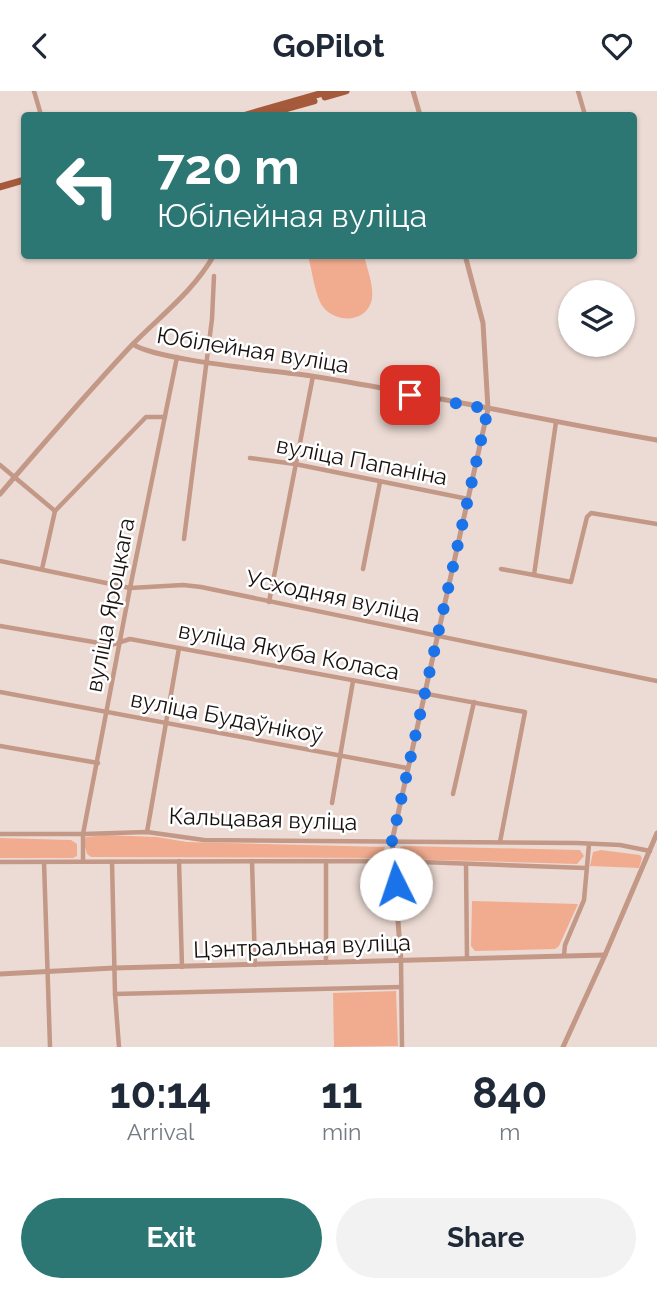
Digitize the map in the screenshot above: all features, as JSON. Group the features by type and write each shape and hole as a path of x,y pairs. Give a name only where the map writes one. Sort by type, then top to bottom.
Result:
{"main road":[{"path":"256,112 330,91"},
{"path":"274,112 346,91"},
{"path":"0,190 21,184"}],"street":[{"path":"34,91 40,112"},
{"path":"412,91 419,112"},
{"path":"578,91 584,112"},
{"path":"0,494 44,441 133,344 180,300 211,259"},
{"path":"402,1047 401,961 392,841 488,409 483,323 466,259"},
{"path":"184,539 212,319 214,277"},
{"name":"Юбілейная вуліца","path":"133,344 141,349 177,357 313,376 657,440"},
{"name":"вуліца Яроцкага","path":"83,861 83,835 177,357"},
{"path":"269,602 313,376"},
{"path":"42,569 55,511 146,417 165,417"},
{"path":"534,575 556,422"},
{"name":"вуліца Папаніна","path":"250,458 295,464 468,499"},
{"path":"0,464 55,511"},
{"path":"363,569 380,482"},
{"path":"501,569 568,582 573,580 587,517 591,513 657,524"},
{"name":"Усходняя вуліца","path":"0,561 130,588 183,585 657,681"},
{"name":"вуліца Якуба Коласа","path":"0,626 111,645 130,639 525,712 500,842"},
{"path":"147,832 179,648"},
{"path":"332,803 353,681"},
{"name":"вуліца Будаўнікоў","path":"0,692 407,768"},
{"path":"453,794 474,702"},
{"path":"0,746 98,763"},
{"name":"Кальцавая вуліца","path":"0,834 83,835 90,832 147,832 204,840 589,843 650,851"},
{"path":"563,1047 657,833"},
{"path":"564,955 565,945 584,900 589,843"},
{"path":"179,861 182,967"},
{"path":"252,861 254,965"},
{"path":"326,861 326,963"},
{"path":"0,862 394,861 586,868"},
{"path":"44,862 50,1047"},
{"path":"112,862 119,1047"},
{"path":"466,864 467,959"},
{"name":"Цэнтральная вуліца","path":"0,974 114,968 605,955"},
{"path":"115,994 401,987"}],"shaded area":[{"path":"309,259 365,259 372,299 364,313 349,318 333,315 326,311 317,293"},
{"path":"86,837 157,837 187,842 385,847 382,856 378,858 91,857 87,854 84,842"},
{"path":"0,838 71,840 77,844 77,856 0,858"},
{"path":"400,847 580,850 584,856 577,864 402,859"},
{"path":"601,850 640,855 642,858 639,868 590,866 593,852"},
{"path":"472,901 578,904 559,946 555,949 475,951 471,946"},
{"path":"396,991 398,1046 334,1047 333,993"}],"route":[{"path":"396,884 392,841 488,409 410,395"}]}
